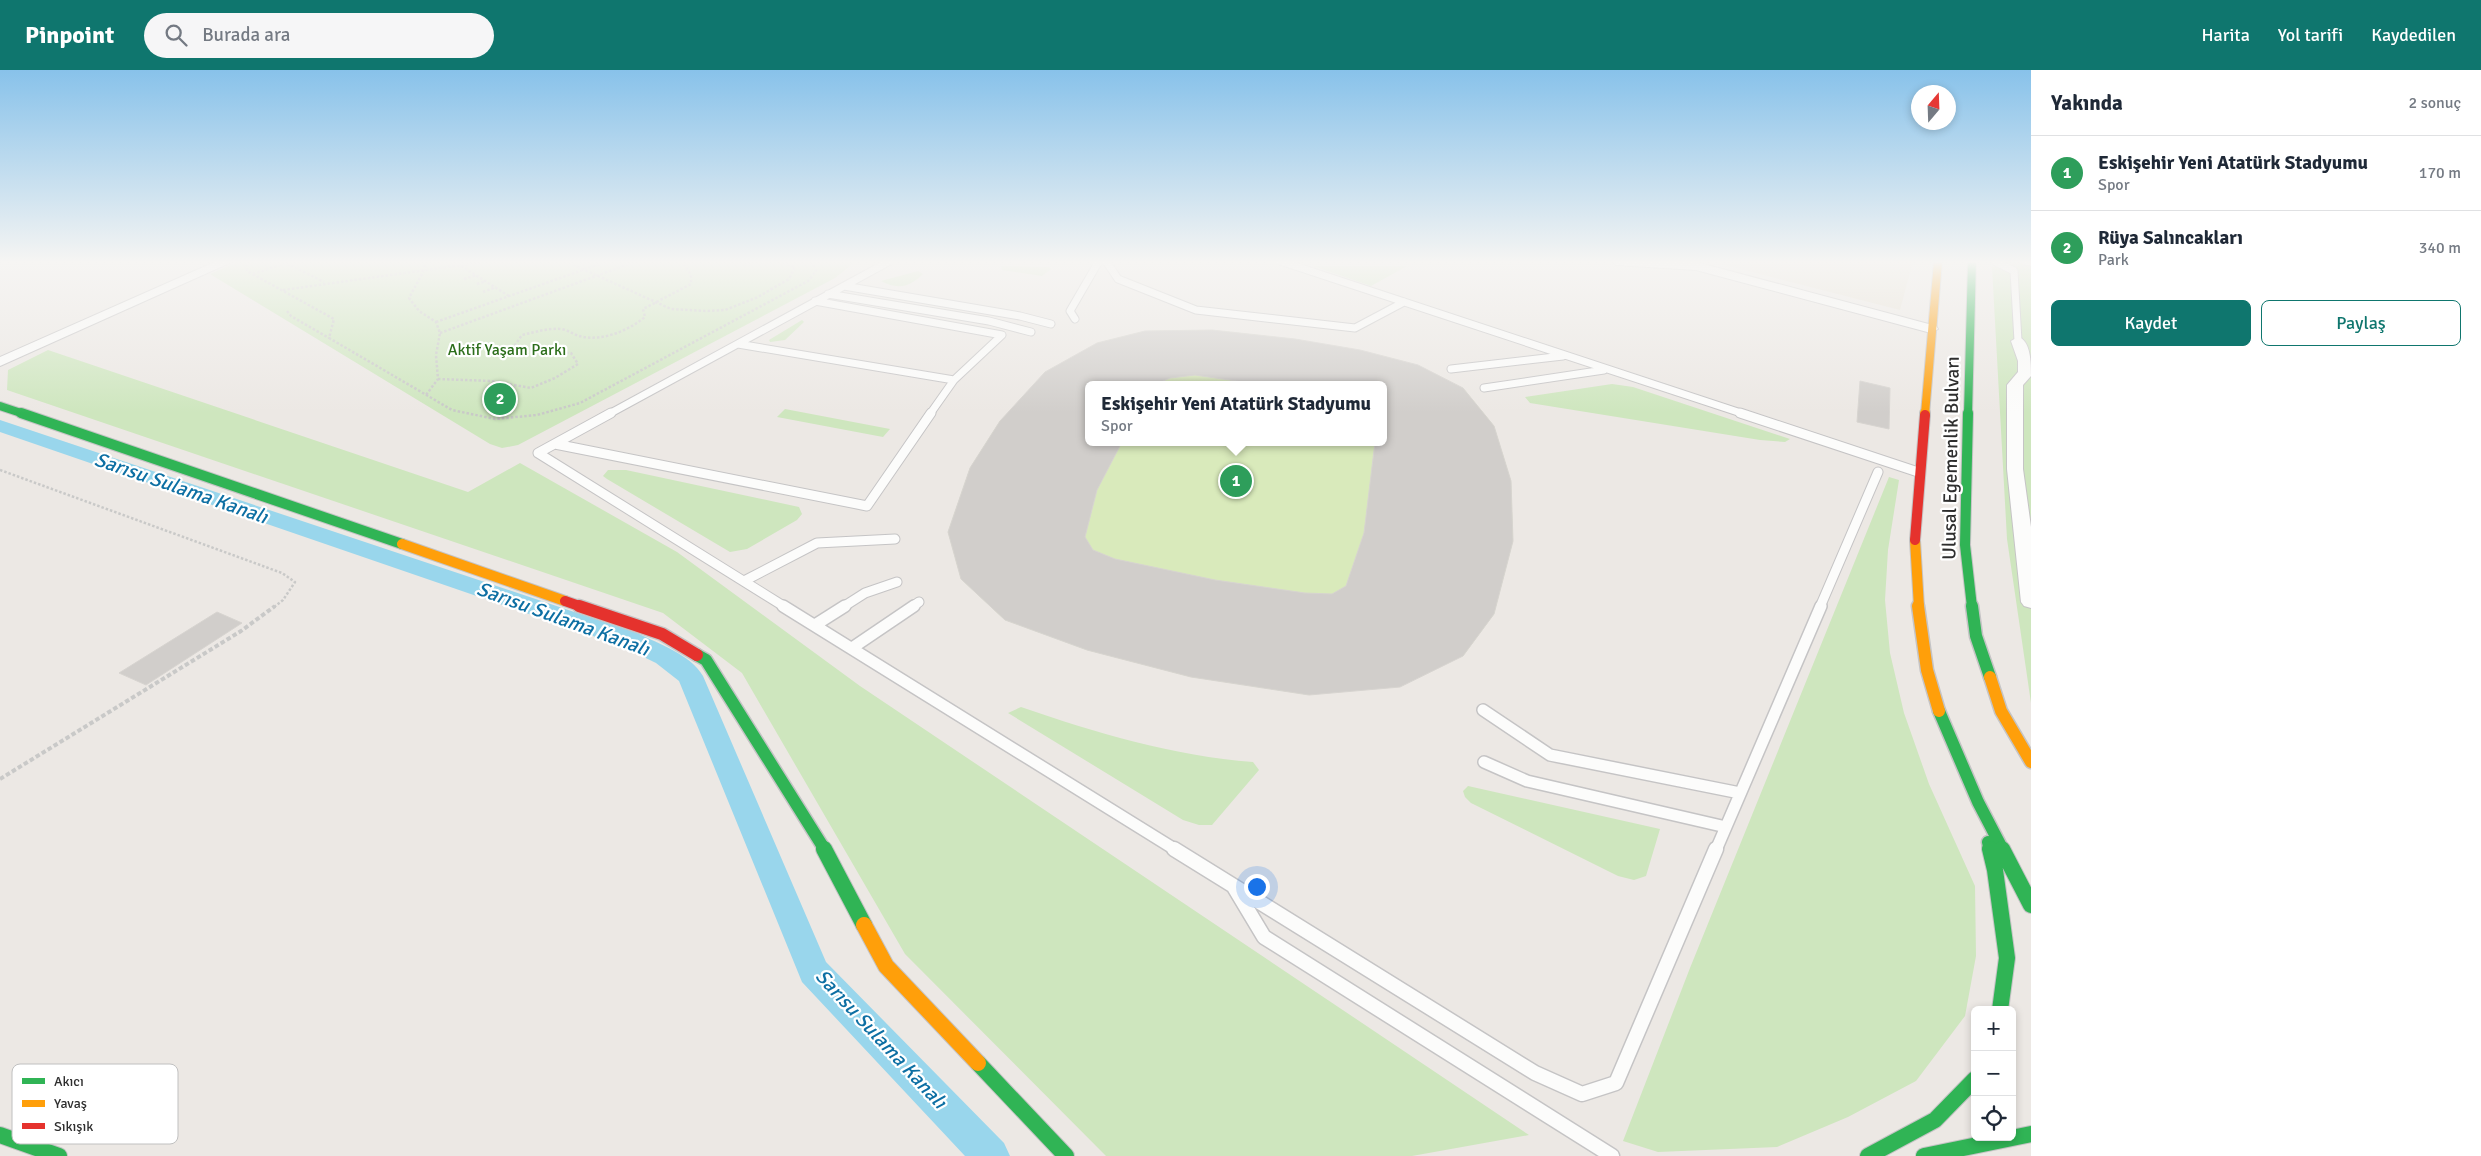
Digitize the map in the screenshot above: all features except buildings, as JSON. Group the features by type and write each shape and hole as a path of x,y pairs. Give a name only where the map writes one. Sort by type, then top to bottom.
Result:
{"main road":[{"name":"Ulusal Egemenlik Bulvarı","path":"1933,312 1914,532 1920,622 1932,694 1978,802 2031,905"},
{"name":"Ulusal Egemenlik Bulvarı","path":"1971,312 1965,545 1976,636 2001,711 2031,762"},
{"path":"0,406 662,634 706,660 826,852 886,966 1066,1156"},
{"path":"1978,802 1995,870 2007,958 2001,1006"},
{"path":"1868,1156 1935,1120 1971,1083"},
{"path":"1924,1156 2031,1134"},
{"path":"0,1135 12,1139"},
{"path":"25,1144 59,1156"}],"street":[{"path":"0,362 114,312"},
{"path":"1871,312 1931,329"},
{"path":"2018,342 2025,374 2018,379 2015,385 2015,469 2031,602"}],"lane":[{"path":"796,312 538,453 1535,1073 1582,1094 1616,1083 1878,472"},
{"path":"555,444 867,506 954,380 1002,335 874,312"},
{"path":"933,312 989,321 1031,332"},
{"path":"995,312 1051,324"},
{"path":"1070,312 1075,319"},
{"path":"1211,312 1355,328 1386,312"},
{"path":"1433,312 1918,472"},
{"path":"2016,312 2018,342"},
{"path":"738,344 954,380"},
{"path":"1451,369 1566,356"},
{"path":"1484,388 1608,370"},
{"path":"744,581 817,543 895,539"},
{"path":"815,625 865,593 897,582"},
{"path":"852,648 919,602"},
{"path":"1483,710 1550,755 1740,793"},
{"path":"1484,762 1527,781 1726,827"},
{"path":"1232,884 1264,937 1612,1156"}],"path":[{"path":"287,312 291,316 452,410 495,419 537,415 580,403 751,312"},
{"path":"321,312 334,319 329,338"},
{"path":"419,312 436,322 440,333 436,355 438,379 426,395"},
{"path":"436,322 465,312"},
{"path":"440,333 499,312"},
{"path":"438,379 492,381 531,388 555,378 578,364 571,353 536,352 515,345 522,335 544,330 563,329 579,336 608,335 635,327 645,317 644,312"},
{"path":"0,470 282,573 295,582 283,600 241,631 0,779"}],"green space":[{"name":"Aktif Yaşam Parkı","path":"272,312 771,312 518,445 502,448 490,444"},
{"path":"1994,312 2031,312 2031,703 2007,539"},
{"path":"802,320 804,322 785,340 770,342 769,340"},
{"path":"1212,330 1295,339 1463,388 1494,426 1511,481 1513,541 1494,614 1463,656 1309,695 1191,677 1087,650 1005,620 961,579 948,532 970,468 1000,421 1097,343 1145,331"},
{"path":"48,350 468,492 520,463 677,552 860,686 1529,1135 1412,1156 1106,1156 905,954 742,673 663,613 7,390 8,370"},
{"path":"1612,384 1633,387 1790,439 1785,442 1760,440 1530,403 1525,397"},
{"path":"785,409 890,429 883,437 777,417"},
{"path":"608,470 626,470 799,507 802,514 797,520 747,549 730,552 607,479 603,476"},
{"path":"1889,477 1899,480 1888,550 1885,600 1890,653 1904,713 1929,784 1975,886 1976,956 1965,1016 1916,1081 1848,1117 1777,1147 1658,1152 1623,1141 1690,968"},
{"path":"1021,707 1078,726 1165,749 1194,755 1253,762 1259,770 1212,825 1199,825 1183,820 1008,713"},
{"path":"1468,786 1660,829 1646,876 1634,880 1618,876 1471,803 1465,797 1463,791"}],"waterway":[{"name":"Sarısu Sulama Kanalı","path":"0,426 628,639 665,657 690,676 814,972 991,1156"}],"traffic: fast":[{"path":"1971,312 1965,545 1976,636 1990,677"},
{"path":"0,406 402,544"},
{"path":"697,655 706,660 826,852 864,925"},
{"path":"1939,711 1978,802 2031,905"},
{"path":"1988,842 1995,870 2007,958 2001,1006"},
{"path":"978,1063 1066,1156"},
{"path":"1868,1156 1935,1120 1971,1083"},
{"path":"1924,1156 2031,1134"},
{"path":"0,1135 12,1139"},
{"path":"25,1144 59,1156"}],"traffic: slow":[{"path":"1925,415 1934,312"},
{"path":"1915,540 1918,604 1923,649 1932,691 1939,711"},
{"path":"402,544 565,601"},
{"path":"1990,677 2001,711 2031,762"},
{"path":"864,925 886,966 978,1063"}],"traffic: jam":[{"path":"1915,540 1925,415"},
{"path":"565,601 662,634 697,655"}],"place":[{"name":"Rüya Salıncakları","path":"500,399"},
{"name":"Eskişehir Yeni Atatürk Stadyumu","path":"1236,481"}]}
